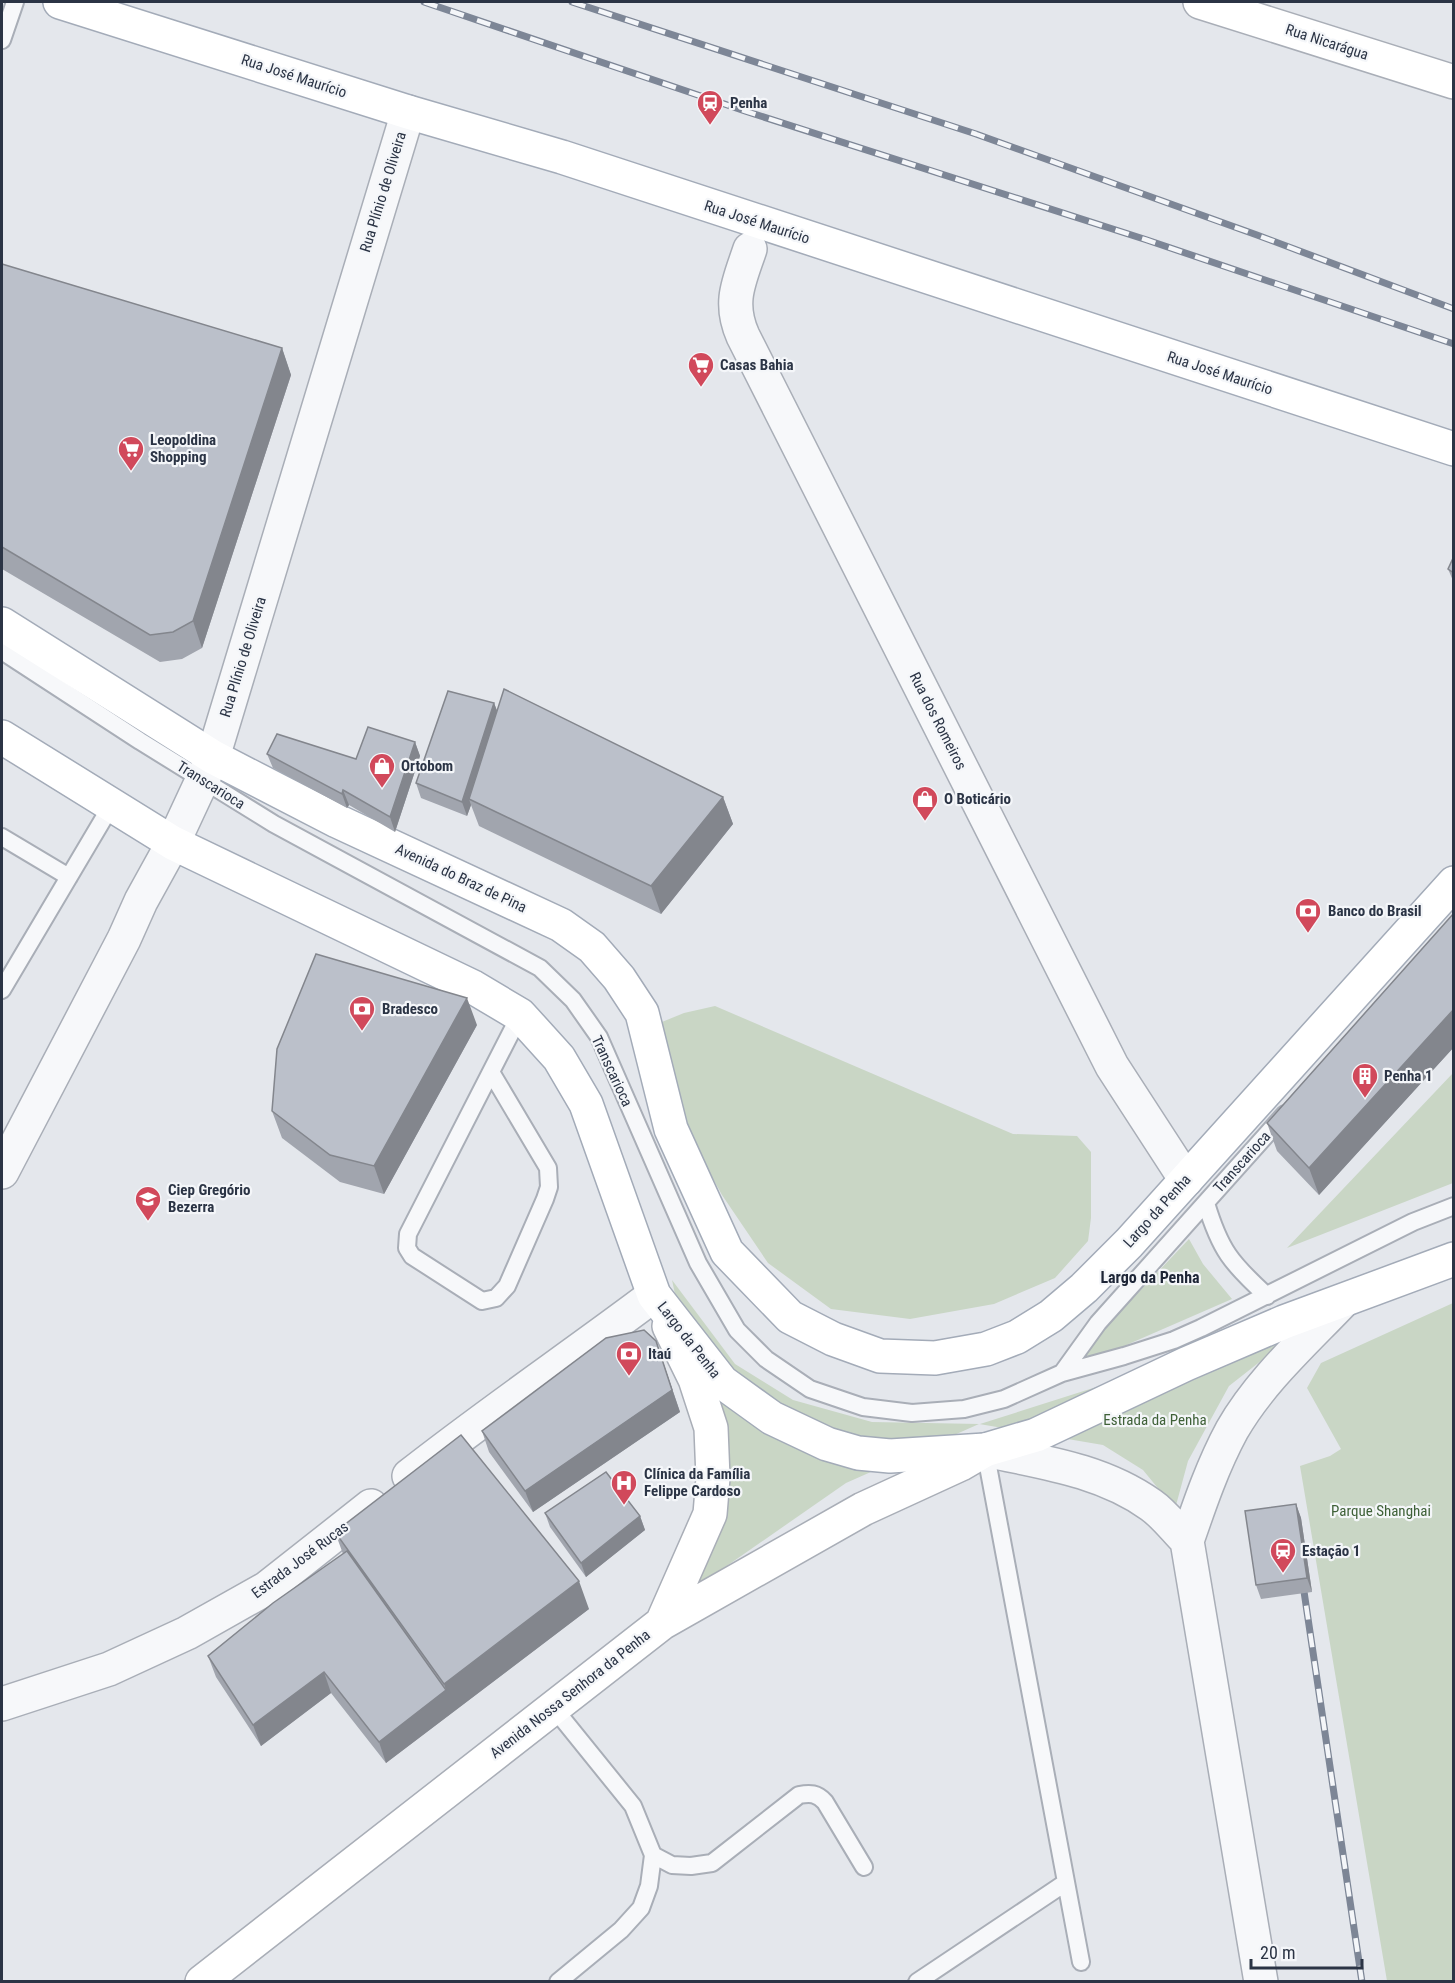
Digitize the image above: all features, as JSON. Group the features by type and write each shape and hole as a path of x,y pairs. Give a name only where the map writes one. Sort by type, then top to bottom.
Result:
{"main road":[{"name":"Rua José Maurício","path":"60,2 408,112 562,157 1454,449"},
{"name":"Rua Nicarágua","path":"1200,2 1454,82"},
{"name":"Avenida do Braz de Pina","path":"2,624 208,769 336,820 561,925 592,947 619,978 642,1013 671,1129 727,1252 754,1282"},
{"path":"2,737 173,843 473,987 520,1015"},
{"name":"Largo da Penha","path":"754,1282 790,1317 833,1339 880,1356 935,1358 986,1349 1017,1337 1051,1316 1129,1244 1196,1191 1454,883"},
{"name":"Largo da Penha","path":"520,1015 559,1058 586,1104 654,1295 722,1382 772,1418 827,1444 858,1453 890,1456 985,1450 1036,1435 1185,1364 1284,1322 1454,1259"},
{"name":"Avenida Nossa Senhora da Penha","path":"202,1982 662,1623 710,1514 711,1428 695,1379 654,1295"},
{"name":"Largo da Penha","path":"662,1623 862,1509 961,1464 985,1450"}],"street":[{"name":"Rua Plínio de Oliveira","path":"2,1172 124,939 208,769 408,112"},
{"name":"Rua dos Romeiros","path":"750,249 737,289 735,303 735,314 743,336 1113,1066 1196,1191"},
{"name":"Estrada José Rucas","path":"2,1704 110,1669 187,1633 267,1588 461,1435 569,1359 654,1295"},
{"name":"Largo da Penha","path":"985,1450 1077,1470 1115,1484 1152,1506 1187,1541 1208,1480 1233,1429 1268,1380 1343,1301"},
{"path":"1187,1541 1262,1982"}],"lane":[{"path":"2,40 15,2"},
{"name":"Transcarioca","path":"2,651 208,769 274,824 540,968 565,992 599,1037 698,1263 737,1330 766,1359 810,1389 863,1407 912,1413 964,1409 1004,1399 1062,1373 1174,1340 1413,1222 1454,1206"},
{"path":"2,990 111,806"},
{"path":"2,837 69,877"},
{"path":"490,1072 548,1168 549,1187 507,1286 496,1298 482,1301 412,1256 407,1248 408,1234 490,1072 520,1015"},
{"name":"Transcarioca","path":"1062,1373 1196,1191 1295,1103"},
{"path":"1196,1191 1223,1250 1238,1269 1267,1296"},
{"path":"985,1450 1081,1962"},
{"path":"553,1707 633,1806 653,1855 649,1886 641,1908 621,1930 558,1982"},
{"path":"653,1855 672,1865 691,1866 712,1863 799,1795 808,1793 819,1795 825,1802 864,1867"},
{"path":"917,1982 1065,1883"}],"green space":[{"path":"715,1006 1013,1134 1077,1136 1091,1152 1091,1218 1088,1241 1055,1278 994,1304 910,1319 831,1309 768,1263 722,1195 683,1125 657,1024 684,1013"},
{"path":"1453,1073 1453,1183 1287,1248"},
{"path":"1189,1239 1203,1264 1232,1299 1062,1373"},
{"name":"Estrada da Penha","path":"672,1280 735,1364 793,1400 872,1422 980,1424 1317,1317 1229,1386 1188,1461 1175,1509 1143,1470 1103,1445 979,1424 846,1483 685,1595 708,1524 702,1422"},
{"name":"Parque Shanghai","path":"1453,1303 1453,1981 1387,1981 1300,1466 1330,1456 1341,1449 1307,1388 1321,1363"}],"building":[{"name":"Leopoldina Shopping","path":"2,264 282,348 193,621 173,632 150,635 2,547"},
{"path":"1454,556 1454,573 1448,569"},
{"path":"504,689 723,797 651,886 469,799"},
{"path":"448,691 494,703 462,802 416,783"},
{"path":"368,727 415,742 390,817 343,790 342,794 267,754 277,734 356,759"},
{"path":"1454,913 1454,1009 1309,1168 1267,1123"},
{"path":"316,954 467,998 374,1166 330,1155 272,1111 277,1049"},
{"path":"644,1330 656,1341 672,1390 525,1491 482,1431 606,1338"},
{"path":"461,1435 579,1581 444,1684 335,1532"},
{"path":"606,1472 640,1516 581,1563 545,1513"},
{"name":"Estação 1","path":"1296,1504 1307,1578 1256,1585 1245,1511"},
{"path":"347,1551 446,1690 379,1742 324,1672 253,1725 208,1656 273,1603"}],"railway":[{"path":"424,2 745,111 1147,240 1454,344"},
{"path":"572,2 976,134 1454,309"},
{"path":"1302,1578 1362,1982"}],"place":[{"name":"Penha","path":"710,126"},
{"name":"Casas Bahia","path":"701,388"},
{"name":"Leopoldina Shopping","path":"131,472"},
{"name":"Ortobom","path":"382,789"},
{"name":"O Boticário","path":"925,822"},
{"name":"Banco do Brasil","path":"1308,934"},
{"name":"Bradesco","path":"362,1032"},
{"name":"Penha 1","path":"1365,1099"},
{"name":"Ciep Gregório Bezerra","path":"148,1222"},
{"name":"Itaú","path":"629,1377"},
{"name":"Clínica da Família Felippe Cardoso","path":"624,1506"},
{"name":"Estação 1","path":"1283,1574"}],"district":[{"name":"Largo da Penha","path":"1150,1277"}]}
